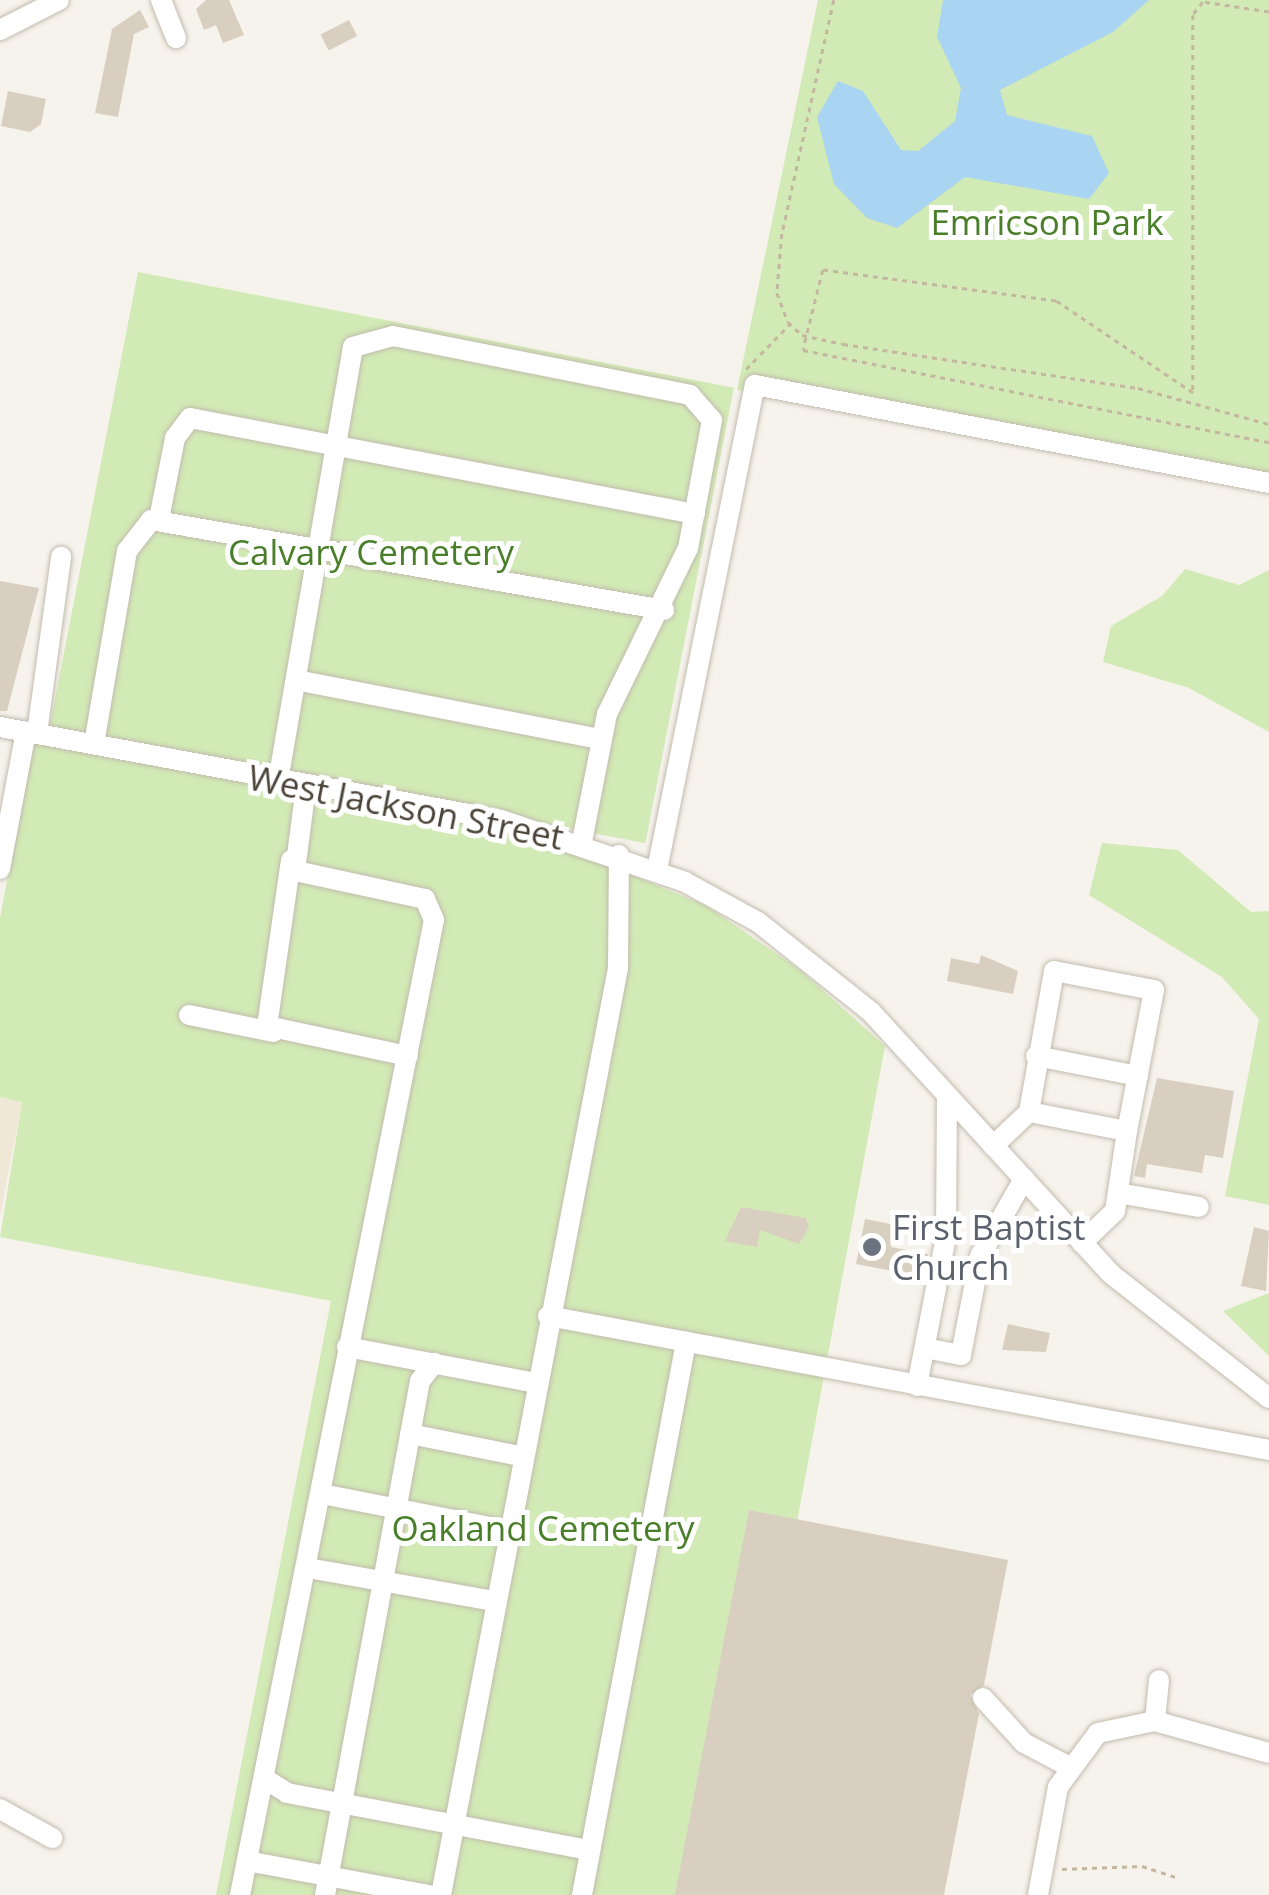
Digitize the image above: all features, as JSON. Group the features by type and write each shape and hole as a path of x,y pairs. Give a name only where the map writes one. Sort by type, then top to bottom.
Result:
{"street":[{"path":"0,30 59,0"},
{"path":"161,0 176,38"},
{"path":"278,780 320,548 331,444 352,347 371,336 411,340 700,399 712,420 695,514 664,610 628,666 599,739 582,842"},
{"path":"656,870 754,385 1269,483"},
{"path":"159,519 175,438 190,418 695,514"},
{"path":"94,744 127,551 135,532 159,519 664,610"},
{"path":"0,869 31,732 61,557"},
{"path":"296,680 599,739"},
{"name":"West Jackson Street","path":"0,727 582,842 656,870 758,922 813,964 947,1095 1082,1243 1178,1334 1269,1398"},
{"path":"273,1032 264,1012 306,786"},
{"path":"440,1895 534,1383 618,968 620,855"},
{"path":"240,1895 408,1056 430,904 308,880 292,858"},
{"path":"994,1146 1029,1112 1054,971 1154,990 1115,1211 1082,1243"},
{"path":"189,1015 408,1056"},
{"path":"1036,1056 1138,1076"},
{"path":"917,1386 946,1237 947,1095"},
{"path":"1029,1112 1127,1131"},
{"path":"925,1348 961,1355 980,1256 1024,1180"},
{"path":"1118,1193 1199,1207"},
{"path":"548,1316 1269,1450"},
{"path":"582,1895 686,1342"},
{"path":"347,1347 534,1383"},
{"path":"326,1886 422,1373 434,1363"},
{"path":"410,1434 520,1456"},
{"path":"322,1494 506,1530"},
{"path":"308,1568 493,1601"},
{"path":"1155,1721 1159,1680"},
{"path":"983,1698 1024,1743 1066,1765"},
{"path":"1038,1895 1066,1765 1098,1733 1155,1721 1269,1753"},
{"path":"264,1780 341,1804 590,1850"},
{"path":"0,1808 52,1838"},
{"path":"248,1861 326,1886 429,1895"}],"path":[{"path":"834,0 778,266 788,322 806,336 1121,385 1269,424"},
{"path":"1269,12 1203,2 1193,15 1193,393 1056,301 823,270 803,350 1269,442"},
{"path":"1060,1869 1142,1866 1175,1876"}],"shaded area":[{"path":"0,1097 22,1102 0,1216"}],"green space":[{"name":"Emricson Park","path":"818,0 1269,0 1269,489 737,390"},
{"name":"Calvary Cemetery","path":"138,272 734,388 645,843 49,727"},
{"path":"1185,569 1239,585 1269,570 1269,732 1189,688 1103,662 1111,626 1162,596"},
{"name":"Oakland Cemetery","path":"33,742 498,827 578,853 707,906 800,970 885,1046 728,1895 216,1895 331,1301 0,1237 22,1102 0,1097 0,918"},
{"path":"1102,843 1178,850 1251,912 1269,911 1269,1205 1225,1196 1259,1019 1222,977 1089,895"},
{"path":"1269,1293 1269,1356 1223,1311"}],"water":[{"path":"943,0 1149,0 1113,32 1000,90 1007,115 1092,136 1109,173 1089,199 965,177 897,228 867,218 834,184 817,117 838,81 863,91 901,150 918,151 955,121 961,88 937,37"}],"building":[{"path":"206,0 229,0 244,35 223,43 216,25 204,30 196,9"},
{"path":"140,10 149,27 134,34 118,117 95,113 112,29"},
{"path":"349,20 357,36 329,51 320,35"},
{"path":"8,91 46,99 41,124 30,132 1,126"},
{"path":"0,581 39,588 7,711 0,711"},
{"path":"981,955 1018,971 1013,994 947,981 951,958 979,964"},
{"path":"1157,1078 1234,1091 1223,1158 1205,1155 1202,1173 1147,1164 1145,1178 1134,1176"},
{"path":"741,1207 806,1218 809,1227 799,1244 760,1230 757,1247 725,1241"},
{"path":"865,1219 896,1225 891,1247 928,1254 924,1277 856,1264"},
{"path":"1254,1227 1269,1231 1266,1291 1241,1286"},
{"path":"1008,1324 1050,1333 1046,1352 1002,1350"},
{"path":"749,1510 1008,1560 984,1685 970,1695 979,1714 944,1895 675,1895"}],"place":[{"name":"First Baptist Church","path":"872,1247"}]}
